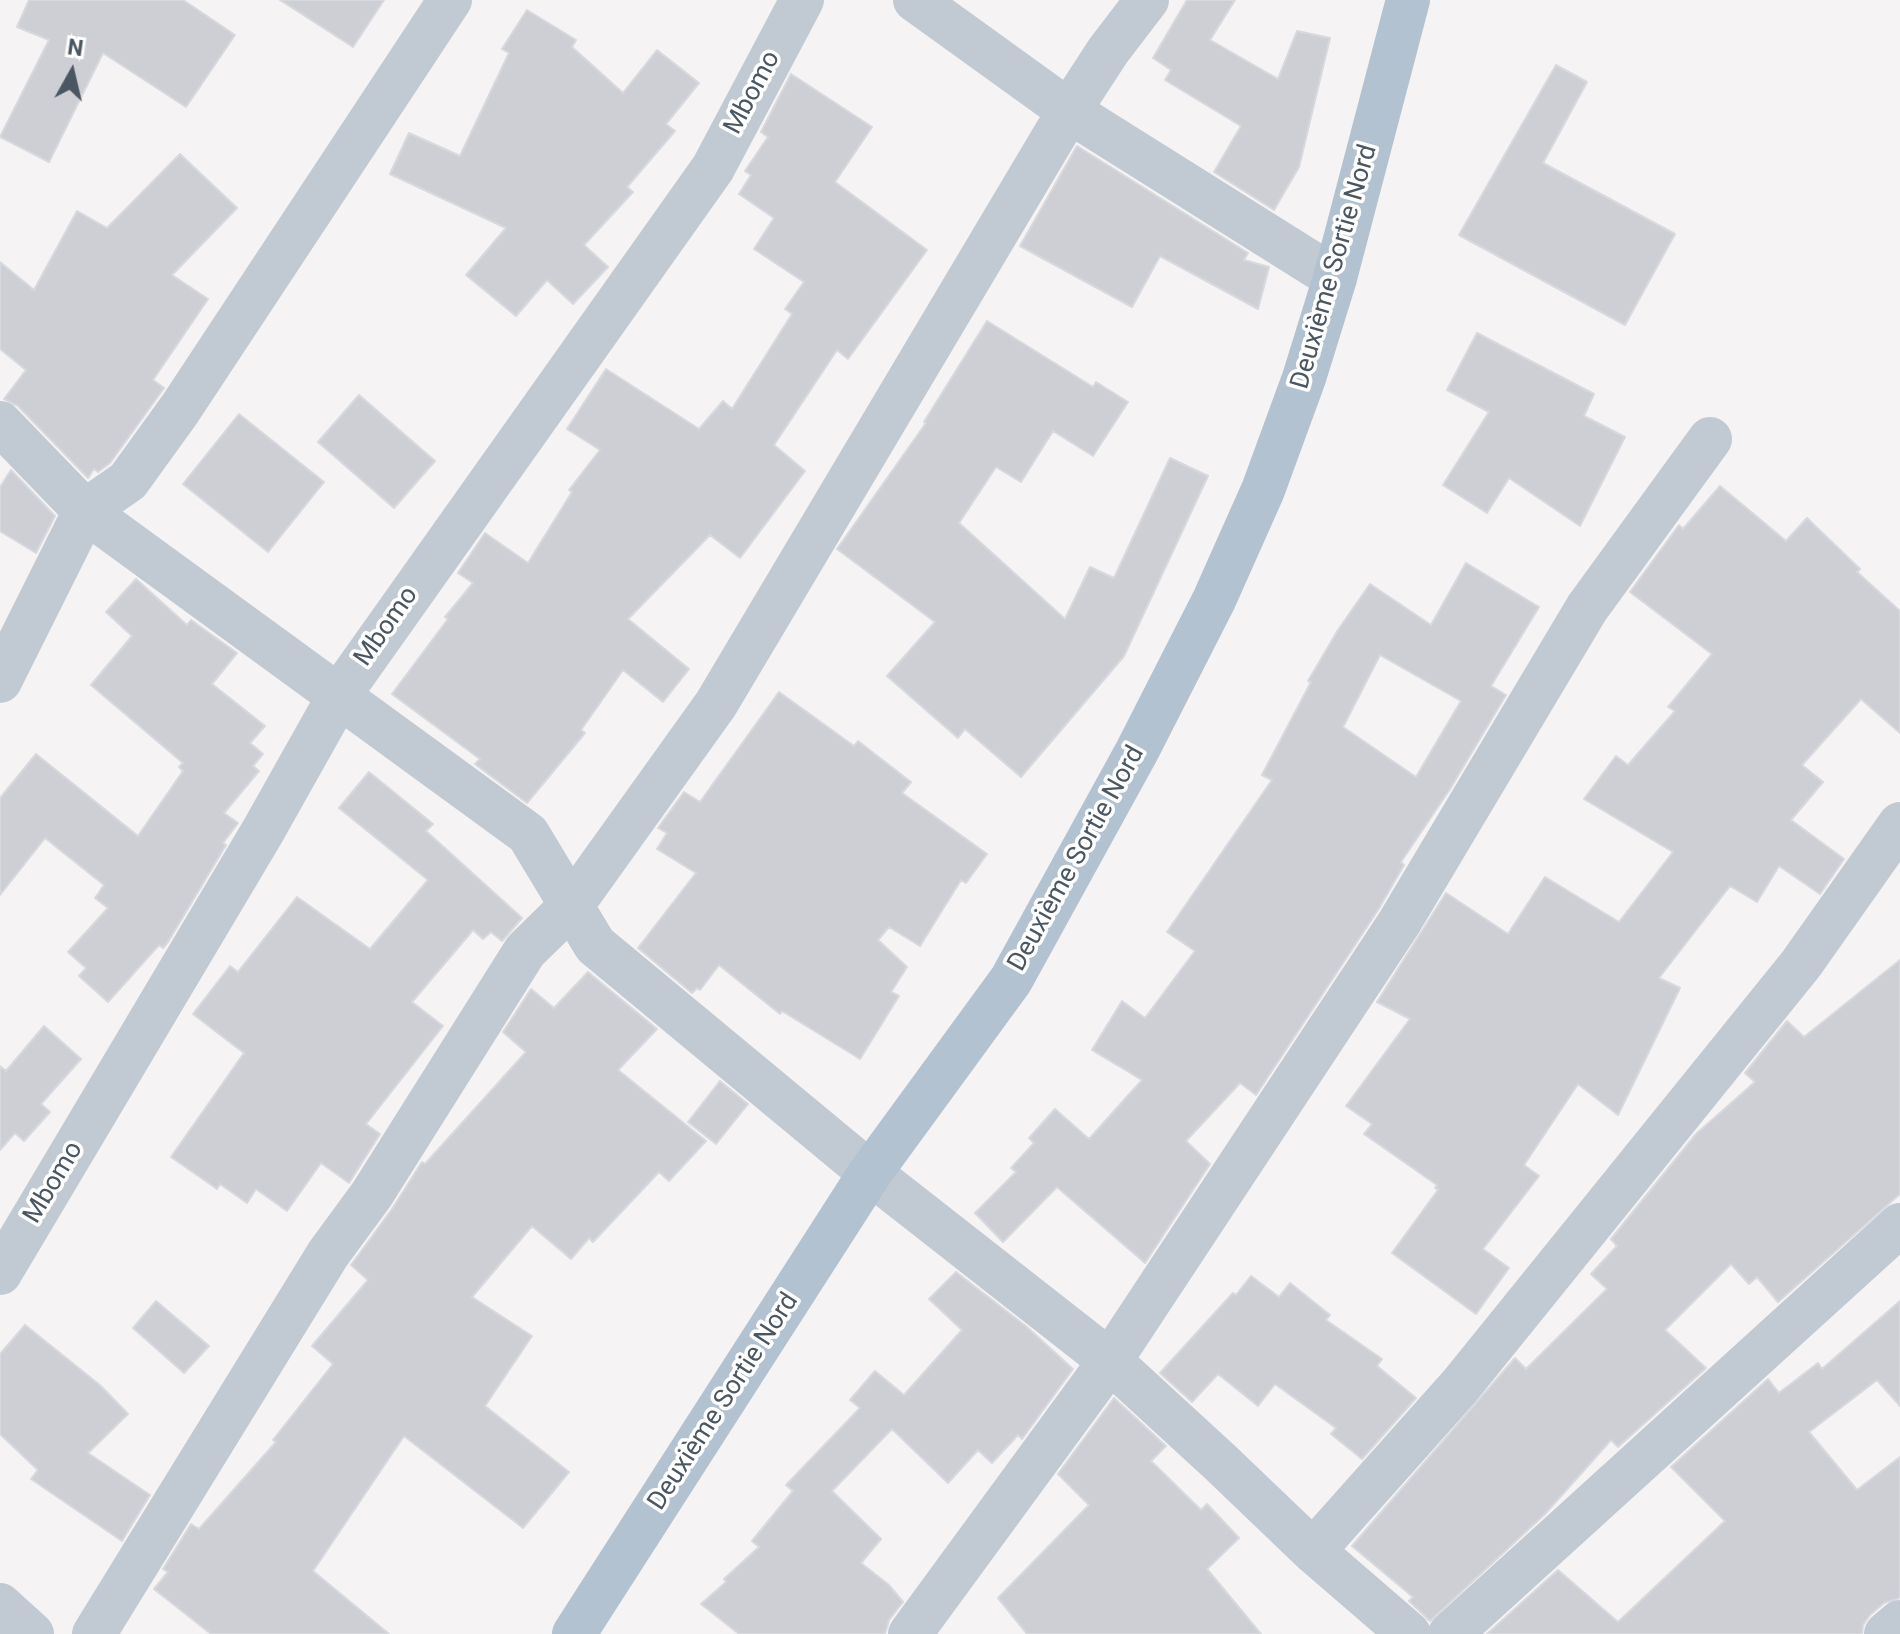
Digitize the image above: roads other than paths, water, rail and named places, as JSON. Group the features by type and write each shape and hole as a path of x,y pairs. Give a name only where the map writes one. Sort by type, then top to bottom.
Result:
{"main road":[{"name":"Deuxième Sortie Nord","path":"574,1634 870,1173 1011,980 1137,751 1214,600 1263,490 1304,378 1335,278 1408,0"}],"street":[{"path":"0,681 85,511 128,481 180,409 450,0"},
{"name":"Mbomo","path":"0,1273 263,831 340,694 713,168 802,0"},
{"path":"915,0 1069,111 1335,278"},
{"path":"94,1634 328,1254 372,1194 525,951 572,905 716,704 1069,111 1108,51 1147,0"},
{"path":"0,423 85,511 528,834 595,945 870,1173 1110,1361 1313,1551 1409,1634"},
{"path":"910,1634 1110,1361 1399,923 1587,608 1710,439"},
{"path":"1313,1551 1460,1386 1801,964 1900,824"},
{"path":"1450,1634 1900,1225"},
{"path":"0,1605 32,1634"},
{"path":"1886,1634 1900,1622"}]}
